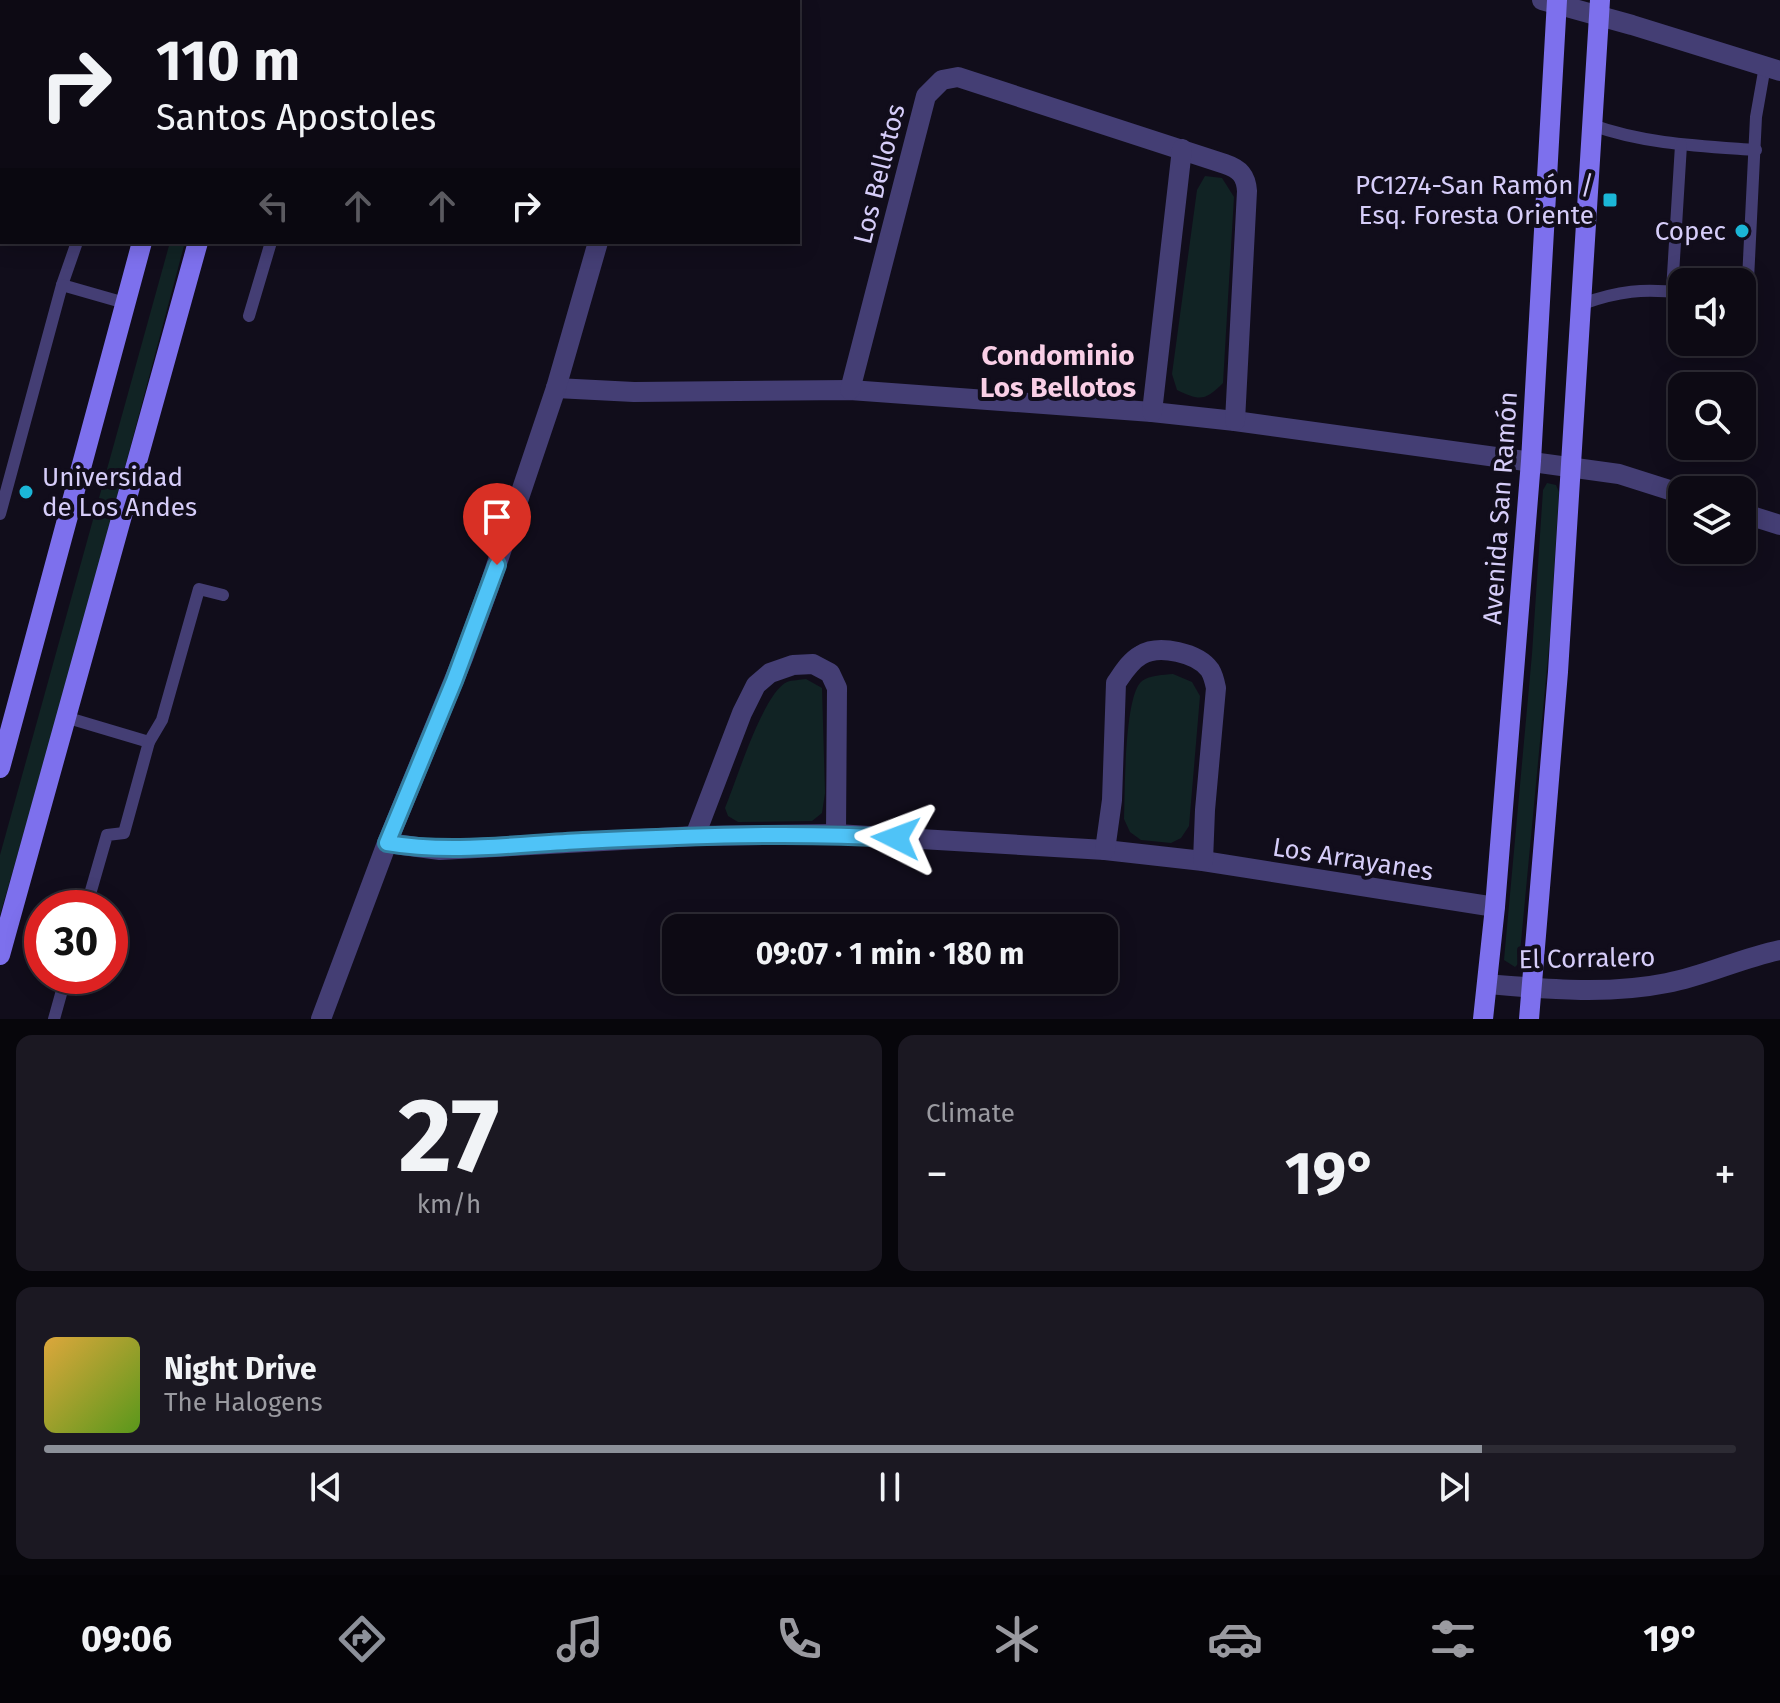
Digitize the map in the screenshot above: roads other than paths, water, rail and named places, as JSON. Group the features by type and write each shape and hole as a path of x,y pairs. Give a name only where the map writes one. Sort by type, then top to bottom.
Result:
{"street":[{"path":"1552,1 1599,7 1772,69"},
{"name":"Avenida San Ramón","path":"1483,1019 1531,461 1552,1"},
{"path":"1529,1019 1572,467 1599,7"},
{"name":"Los Bellotos","path":"850,390 924,103 936,84 949,78 965,79 1182,149 1236,168 1243,175 1246,185 1235,421"},
{"path":"1152,412 1182,149"},
{"path":"0,768 141,244"},
{"path":"0,955 197,244"},
{"path":"321,1019 387,843 468,644 556,388 597,244"},
{"path":"556,388 634,392 850,390 1152,412 1619,474 1668,490"},
{"path":"1756,517 1780,525"},
{"path":"1105,850 1112,800 1116,683 1142,653 1166,650 1197,658 1210,670 1216,688 1203,861"},
{"path":"695,836 742,713 756,685 770,673 793,665 813,664 830,673 837,688 836,834"},
{"name":"Los Arrayanes","path":"387,843 440,850 695,836 836,834 1105,850 1203,861 1495,907"},
{"name":"El Corralero","path":"1487,984 1532,988 1626,988 1668,983 1749,956 1780,950"}],"lane":[{"path":"1749,268 1756,117 1772,69"},
{"path":"1592,125 1614,133 1681,145 1756,150"},
{"path":"1678,268 1681,145"},
{"path":"0,514 62,285 76,244"},
{"path":"249,316 270,244"},
{"path":"62,285 125,303"},
{"path":"1582,304 1607,295 1646,289 1668,291"},
{"path":"91,890 107,835 124,833 149,742 162,720 199,589 223,595"},
{"path":"65,717 149,742"},
{"path":"54,1019 61,994"}],"place":[{"name":"PC1274-San Ramón / Esq. Foresta Oriente","path":"1610,200"},
{"name":"Copec","path":"1742,231"},
{"name":"Universidad de Los Andes","path":"26,492"}],"district":[{"name":"Condominio Los Bellotos","path":"1058,371"}]}
